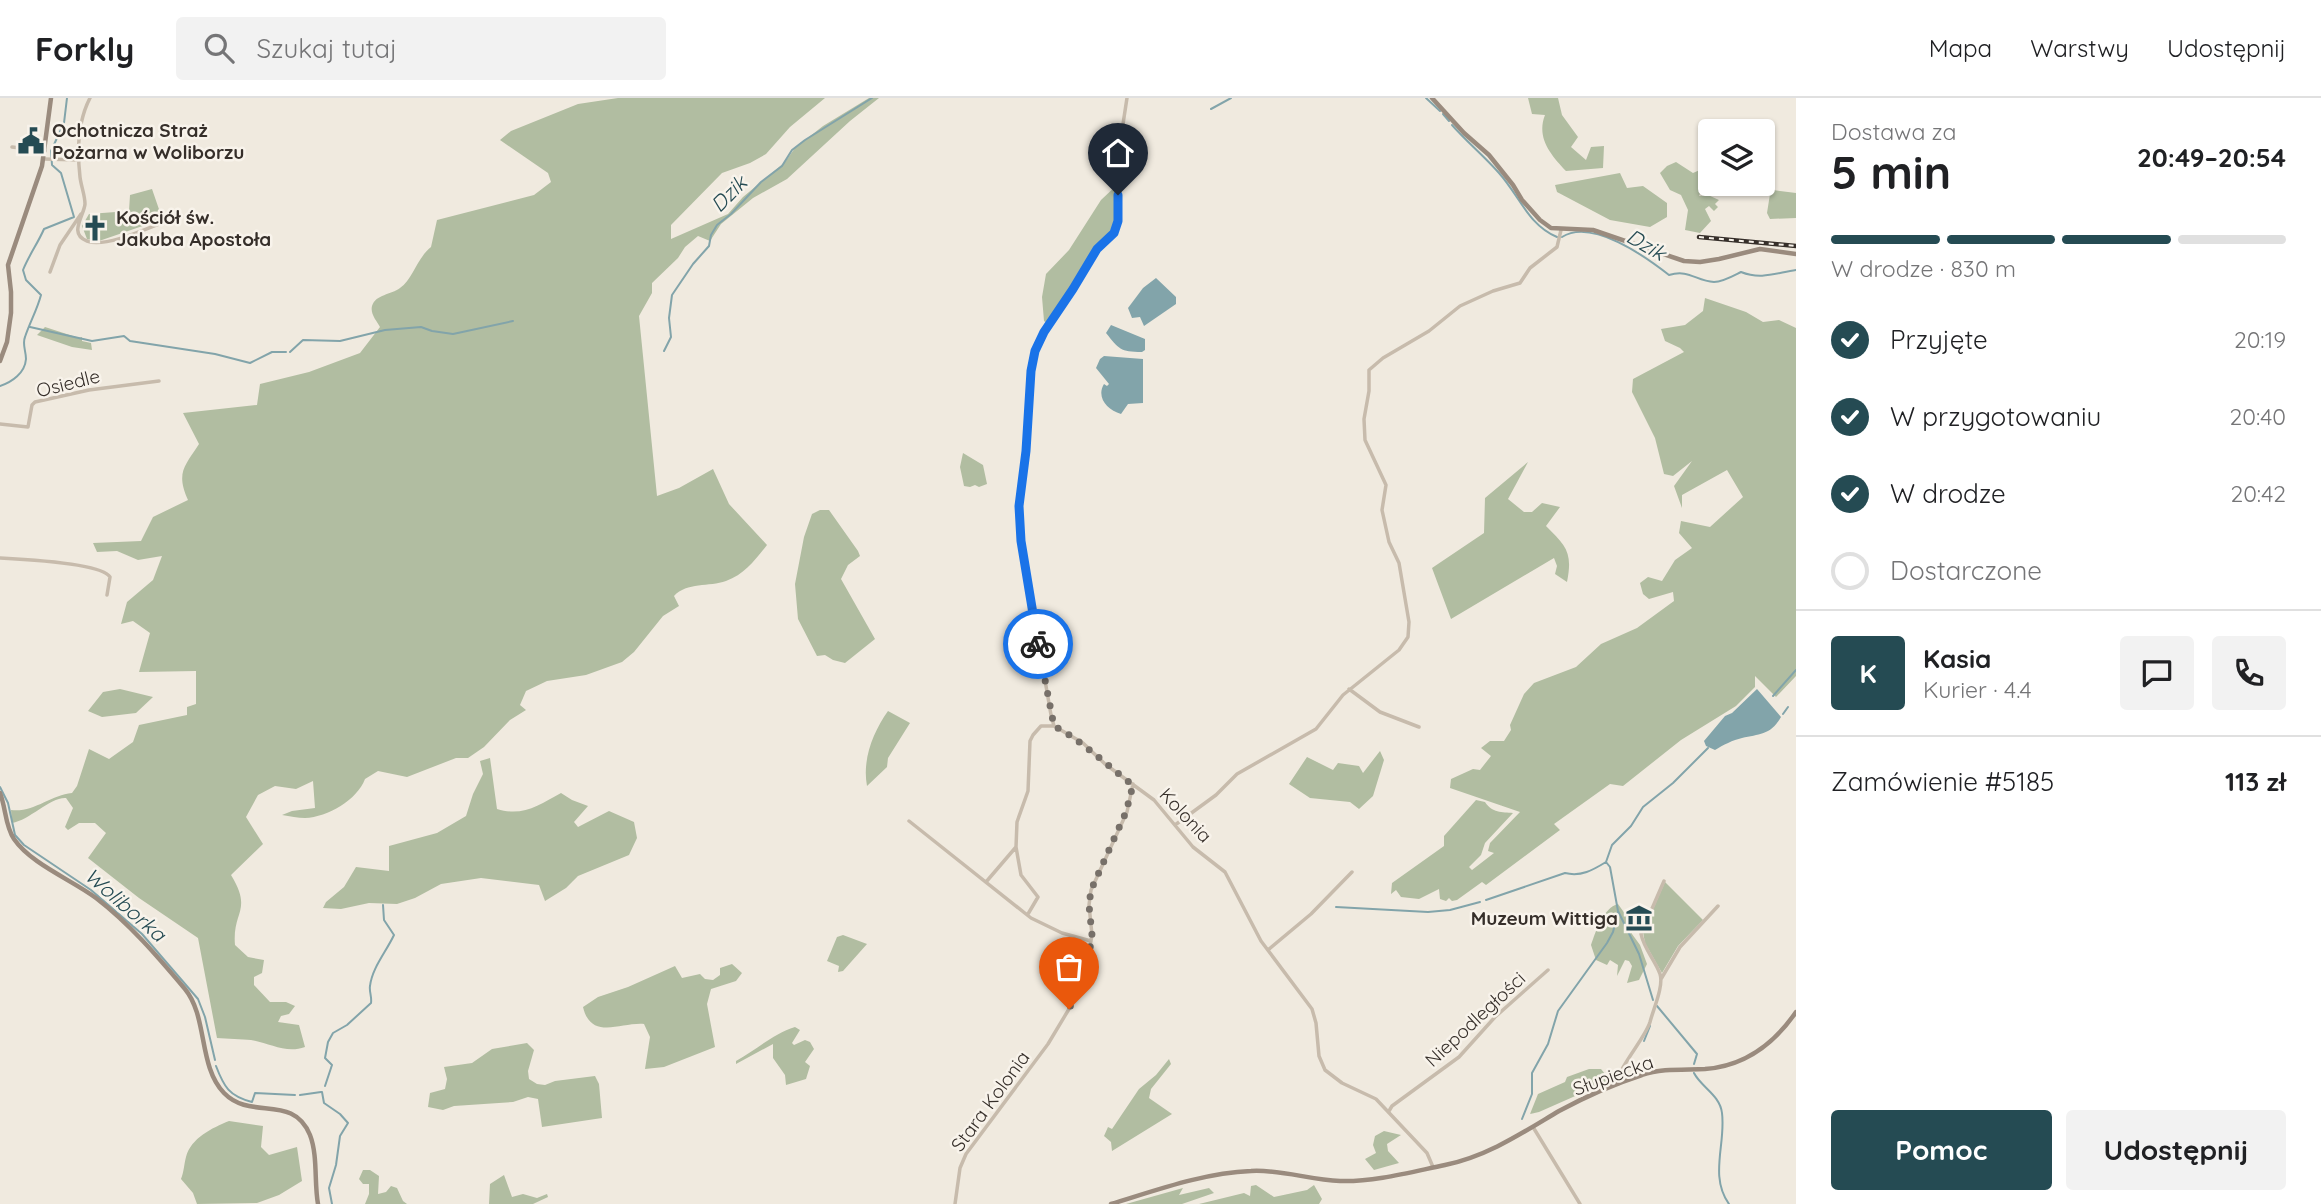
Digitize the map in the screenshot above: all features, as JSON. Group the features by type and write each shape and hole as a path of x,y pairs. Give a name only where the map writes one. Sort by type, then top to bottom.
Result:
{"main road":[{"path":"0,361 7,342 10,313 8,262 18,231 49,159 45,151 51,98"},
{"path":"1432,98 1464,133 1489,155 1522,200 1551,228 1593,230 1684,261 1700,262 1760,249 1796,254"},
{"path":"0,793 6,809 8,827 17,843 39,861 96,898 138,935 192,998 209,1065 224,1093 249,1107 285,1111 303,1122 312,1143 318,1204"},
{"name":"Słupiecka","path":"1111,1204 1199,1178 1237,1172 1264,1171 1354,1181 1474,1157 1502,1146 1570,1105 1618,1084 1653,1072 1714,1068 1735,1062 1763,1049 1793,1022 1796,1012"}],"street":[{"path":"90,98 80,125 80,176 85,202 78,224 79,235 84,241 97,243 164,222"},
{"path":"1028,914 1038,897 1021,876 1016,847 1017,822 1028,791 1029,747 1033,735 1041,726 1054,726 1021,541 1019,506 1026,451 1028,393 1032,361 1040,340 1097,249 1117,227 1116,205 1121,183 1119,150 1127,98"},
{"path":"12,147 45,151"},
{"path":"49,159 80,160"},
{"path":"50,272 60,244 83,213"},
{"path":"1175,825 1216,795 1237,774 1316,729 1349,689 1405,643 1409,631 1399,563 1389,542 1382,510 1386,485 1365,440 1364,406 1369,391 1369,370 1382,358 1429,331 1460,306 1493,291 1520,283 1530,268 1557,247 1561,230"},
{"name":"Osiedle","path":"0,424 28,426 35,402 114,386 159,381"},
{"path":"0,558 101,569 110,577 107,595"},
{"path":"1349,689 1380,712 1419,727"},
{"name":"Kolonia","path":"1054,726 1083,743 1105,764 1154,800 1194,847 1224,872 1242,909 1268,950 1312,1009 1317,1023 1319,1056 1325,1070 1342,1083 1369,1094 1389,1111"},
{"name":"Stara Kolonia","path":"955,1204 958,1179 966,1154 1030,1070 1069,1009 1085,974 1092,929 1089,905 1091,890 1126,812 1133,785"},
{"path":"909,821 1031,918 1062,933 1091,941"},
{"path":"986,882 1016,847"},
{"path":"1268,950 1311,914 1352,872"},
{"path":"1660,981 1659,972 1641,934 1664,881"},
{"path":"1618,1084 1618,1075 1647,1030 1660,981 1680,947 1718,906"},
{"name":"Niepodległości","path":"1389,1111 1466,1050 1495,1017 1548,970"},
{"path":"1389,1111 1427,1153 1433,1167"},
{"path":"1533,1127 1580,1204"}],"green space":[{"path":"618,98 825,98 790,127 766,154 722,173 671,225 671,239 728,214 743,197 785,162 795,148 823,126 869,98 879,98 787,179 753,198 721,224 710,241 698,236 685,247 678,258 652,283 652,293 639,316 657,496 679,488 713,469 729,504 767,545 739,575 719,583 685,589 674,596 679,606 663,616 634,652 622,662 586,675 547,681 526,691 520,705 526,710 510,720 484,747 468,758 456,758 407,777 378,771 365,779 355,794 341,806 314,817 282,815 315,808 313,781 296,789 275,786 258,795 246,817 263,844 231,875 241,904 235,945 248,957 264,960 262,973 254,977 254,985 270,1002 286,1002 295,1006 289,1014 281,1016 278,1022 299,1025 305,1047 284,1049 251,1040 217,1038 198,938 139,898 88,858 106,833 95,823 79,823 68,830 65,827 73,808 66,798 53,801 26,818 12,823 11,810 27,809 72,793 77,786 89,749 109,759 133,742 139,725 187,715 187,707 196,704 196,671 139,672 150,633 133,621 121,624 127,602 153,580 162,556 138,560 117,551 97,552 93,543 141,541 153,517 188,500 182,476 199,444 183,413 257,405 260,384 309,372 360,353 380,327 372,312 374,302 400,288 408,279 431,247 437,220 534,195 551,182 548,173 500,140 511,131 578,104"},
{"path":"1528,98 1558,98 1562,115 1578,137 1571,147 1586,160 1591,147 1604,146 1603,168 1566,171 1546,146 1542,131 1545,115 1532,114"},
{"path":"1676,162 1693,173 1698,171 1698,196 1710,196 1719,200 1714,211 1709,206 1705,209 1711,221 1700,233 1685,230 1688,210 1681,195 1670,190 1660,173"},
{"path":"1620,173 1627,188 1643,186 1667,203 1667,217 1650,227 1610,220 1557,192 1555,185"},
{"path":"1118,184 1114,199 1113,231 1095,246 1048,324 1044,321 1042,297 1046,274 1069,250 1101,200"},
{"path":"152,189 162,218 160,220 99,241 87,239 82,226 89,214 129,211 130,195"},
{"path":"1775,190 1796,193 1796,218 1770,219 1767,213 1770,196 1775,196"},
{"path":"1705,298 1746,312 1763,322 1779,320 1796,328 1796,676 1776,697 1755,676 1755,687 1736,706 1681,740 1623,786 1610,784 1554,824 1560,830 1486,885 1482,882 1452,901 1449,898 1446,901 1440,899 1439,889 1419,899 1401,897 1396,890 1391,894 1392,883 1444,846 1444,836 1476,800 1485,802 1494,810 1513,813 1485,843 1481,855 1469,867 1472,870 1494,853 1488,851 1490,843 1520,812 1450,788 1451,779 1473,769 1480,770 1491,756 1481,748 1490,741 1504,741 1511,730 1510,725 1524,694 1534,683 1576,667 1601,644 1637,628 1674,601 1673,592 1649,599 1643,594 1640,583 1648,577 1662,581 1675,560 1692,548 1679,533 1681,521 1710,527 1743,497 1727,470 1682,495 1682,508 1674,486 1692,461 1673,476 1664,474 1655,438 1632,392 1633,379 1684,352 1665,341 1661,329 1685,325 1703,311"},
{"path":"45,327 82,337 82,341 91,343 92,350 72,347 37,335"},
{"path":"963,453 983,465 987,484 979,487 964,486 960,467"},
{"path":"1528,462 1508,499 1524,512 1532,512 1542,503 1560,507 1546,526 1566,550 1569,563 1567,582 1555,574 1557,566 1554,558 1451,619 1432,568 1484,533 1485,498"},
{"path":"829,510 858,551 860,556 848,565 841,579 875,639 845,663 825,655 817,656 798,619 795,584 804,537 812,514"},
{"path":"120,689 153,697 136,713 102,717 88,711 103,692"},
{"path":"888,711 910,723 888,758 887,767 867,786 867,756"},
{"path":"1380,751 1384,760 1373,796 1359,809 1350,802 1310,798 1289,784 1307,757 1333,770 1338,763 1359,766 1363,773"},
{"path":"490,758 497,809 523,811 561,793 588,806 574,822 578,827 609,811 634,822 637,838 629,855 578,876 566,888 545,901 539,885 481,878 441,884 397,904 369,903 341,909 323,908 326,902 344,887 356,867 389,871 389,846 437,833 466,816 483,774 480,761"},
{"path":"1665,882 1703,920 1678,946 1662,973 1645,943 1643,932"},
{"path":"1618,904 1628,918 1632,934 1640,945 1647,964 1639,980 1627,983 1632,966 1629,961 1625,960 1617,976 1618,965 1610,960 1607,965 1596,960 1591,945 1604,915"},
{"path":"843,935 867,944 843,971 838,972 839,966 827,961 837,937"},
{"path":"732,964 742,973 736,981 711,989 707,1004 715,1047 664,1067 645,1069 650,1037 644,1024 600,1027 587,1017 583,1007 598,997 675,966 682,978 700,974 705,979 713,980 720,975 720,968"},
{"path":"795,1027 800,1030 792,1043 794,1045 805,1040 810,1042 814,1049 805,1062 810,1066 806,1079 786,1085 785,1075 773,1058 773,1044 736,1064 736,1061 772,1038"},
{"path":"527,1043 534,1050 528,1071 529,1079 537,1084 595,1076 599,1084 602,1118 542,1127 538,1099 528,1097 513,1102 454,1106 443,1110 428,1107 430,1093 445,1089 447,1079 444,1067 472,1063 492,1049"},
{"path":"1169,1059 1171,1064 1151,1089 1149,1098 1172,1114 1112,1151 1111,1142 1104,1136 1108,1127 1112,1129 1139,1089 1156,1075"},
{"path":"1589,1069 1601,1069 1609,1079 1530,1114 1538,1094 1565,1082 1567,1077"},
{"path":"229,1121 263,1126 261,1147 269,1155 297,1147 302,1181 279,1195 257,1203 197,1204 193,1193 181,1179 186,1157 192,1144 203,1134"},
{"path":"1384,1131 1401,1135 1387,1144 1388,1151 1399,1163 1374,1170 1365,1159 1376,1153 1373,1145 1375,1136"},
{"path":"363,1170 370,1170 379,1176 378,1194 386,1192 391,1186 397,1188 407,1204 365,1204 369,1184 363,1184 359,1179"},
{"path":"504,1175 512,1197 523,1194 537,1198 547,1194 548,1197 533,1204 489,1204 490,1184"},
{"path":"1256,1185 1274,1197 1307,1190 1314,1185 1322,1199 1319,1204 1199,1204 1244,1193 1250,1196 1251,1186"},
{"path":"1183,1188 1179,1195 1209,1188 1214,1193 1182,1204 1126,1204"}],"water":[{"path":"1156,278 1176,297 1176,304 1144,326 1140,317 1132,318 1128,308 1143,288"},
{"path":"1111,325 1145,339 1145,350 1124,350 1114,343 1106,333"},
{"path":"1104,356 1143,359 1143,403 1128,404 1121,414 1107,406 1101,394 1104,384 1109,384 1096,368"},
{"path":"1757,689 1781,717 1777,723 1764,733 1735,740 1715,750 1706,746 1704,741 1725,716 1732,713"}],"waterway":[{"name":"Woliborka","path":"0,386 23,369 26,359 24,340 41,295 26,280 23,270 25,265 44,229 74,217 61,173 52,165 51,151 64,123 67,98"},
{"name":"Dzik","path":"664,351 671,337 669,318 672,295 709,246 717,225 761,182 782,166 792,150 872,98"},
{"path":"1211,109 1231,98"},
{"name":"Dzik","path":"1426,98 1440,111"},
{"name":"Dzik","path":"1443,114 1449,121"},
{"name":"Dzik","path":"1452,125 1499,173 1531,217 1547,232 1557,237"},
{"name":"Dzik","path":"1562,237 1574,232 1603,236 1633,250 1669,275 1682,273 1714,282 1741,272 1762,276 1796,270"},
{"path":"290,352 303,340 340,341 385,330 421,327 453,334 513,321"},
{"path":"30,327 92,341 124,336 130,341 215,354 250,363 272,352 286,352"},
{"path":"1773,696 1796,670"},
{"path":"1783,714 1788,707"},
{"path":"1653,1000 1639,954 1618,911 1610,867 1606,862 1612,845 1631,826 1643,807 1673,783 1708,748"},
{"name":"Woliborka","path":"0,787 8,803 15,835 24,845 91,890 142,934 198,999 215,1060"},
{"path":"1486,900 1565,873 1587,872 1606,862"},
{"path":"1336,907 1428,912 1450,910 1480,902"},
{"path":"325,1086 332,1065 325,1058 328,1042 333,1033 347,1025 371,1003 373,973 394,935 384,920 383,905"},
{"path":"1522,1119 1532,1094 1532,1073 1548,1044 1558,1011 1607,943 1618,912"},
{"path":"1657,1006 1697,1054 1694,1064"},
{"path":"1644,1041 1650,1026"},
{"name":"Woliborka","path":"216,1066 228,1090 244,1100 252,1102 255,1093 295,1095"},
{"path":"1694,1073 1721,1107 1723,1125 1719,1171 1723,1193 1729,1204"},
{"name":"Woliborka","path":"300,1095 321,1092"},
{"name":"Woliborka","path":"322,1092 324,1103 348,1123 340,1136 329,1188 332,1204"}],"railway":[{"path":"1699,237 1796,246"}],"way so far":[{"path":"1038,644 1054,726 1083,743 1133,785 1122,822 1091,890 1089,914 1092,935 1087,968 1069,1009"}],"place":[{"name":"Ochotnicza Straż Pożarna w Woliborzu","path":"31,141"},
{"name":"Kościół św. Jakuba Apostoła","path":"95,228"},
{"name":"Muzeum Wittiga","path":"1639,918"}],"route":[{"path":"1038,644 1021,541 1019,506 1026,451 1026,415 1031,371 1035,351 1044,332 1097,249 1117,227 1118,195"}]}
